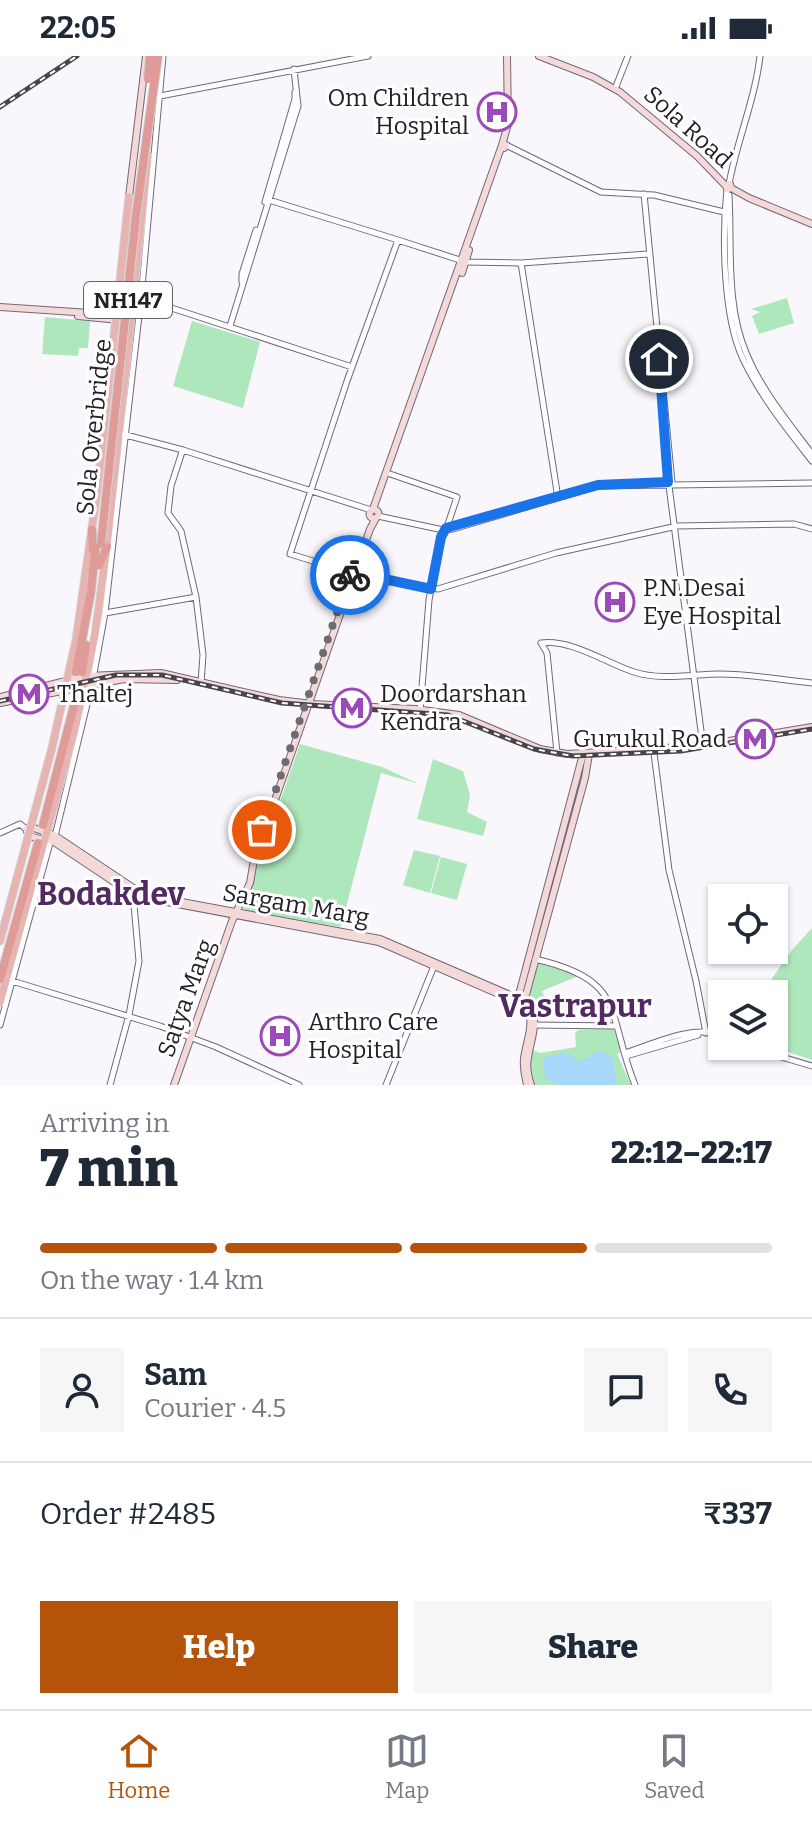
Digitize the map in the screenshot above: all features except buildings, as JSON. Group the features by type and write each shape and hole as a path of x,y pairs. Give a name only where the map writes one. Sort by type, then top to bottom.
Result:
{"highway":[{"name":"Sola Overbridge","path":"96,561 101,545 153,57"},
{"path":"92,530 96,561"},
{"name":"NH147","path":"0,979 80,681 96,561"},
{"name":"NH147","path":"0,962 39,834"}],"main road":[{"path":"374,514 510,126 508,56"},
{"name":"Sola Road","path":"539,56 616,88"},
{"name":"Sola Road","path":"545,56 616,88 739,195 812,225"},
{"path":"80,681 92,530 129,197 153,57"},
{"path":"80,681 97,621 101,545 121,435 141,215 159,65 153,57"},
{"name":"Sola Road","path":"728,187 812,225"},
{"path":"0,308 116,316 133,321"},
{"path":"374,514 396,455"},
{"name":"Satya Marg","path":"308,706 374,514"},
{"name":"Satya Marg","path":"173,1085 248,880 353,573"},
{"path":"0,700 80,681 147,678 202,682 308,706 420,711 471,722 539,752 556,756 654,753 812,728"},
{"path":"316,684 315,698 320,704"},
{"path":"308,706 320,704 420,711 472,719 540,749 586,755 705,747 812,728"},
{"path":"529,1085 527,1061 533,1025 532,1008 521,1002 586,755"},
{"path":"0,939 39,834"},
{"path":"0,1002 39,834"},
{"name":"Sargam Marg","path":"39,834 134,892 380,939 521,1002"}],"street":[{"path":"292,70 359,56"},
{"path":"160,95 368,56"},
{"path":"616,88 628,56"},
{"path":"760,56 756,86 733,159 728,187 726,283 739,349 763,397 812,461"},
{"path":"133,321 140,301 160,95 153,57"},
{"path":"230,326 298,106 292,70"},
{"path":"504,146 601,192 657,197 727,213"},
{"path":"728,187 730,205"},
{"path":"642,195 670,484 705,747"},
{"path":"739,195 727,213 730,276 746,355 773,400 812,454"},
{"path":"268,200 464,262 521,263 647,254"},
{"path":"398,240 351,369 290,554 353,573 431,589 557,553 676,526 794,524 812,529"},
{"path":"521,263 557,497"},
{"path":"140,301 230,326 351,369"},
{"path":"140,301 351,369"},
{"path":"121,435 311,490"},
{"path":"121,435 311,490 374,514 446,529 598,485 812,482"},
{"path":"0,1025 12,981 39,834 80,681 105,613 121,435"},
{"path":"182,452 171,486 168,513 181,531 196,597 203,655 202,682"},
{"path":"390,474 457,497 441,537 431,589 420,711"},
{"path":"105,613 196,597"},
{"path":"557,753 547,653 541,643 562,645 637,674 720,674 812,683"},
{"path":"703,734 711,741 720,743"},
{"path":"691,747 698,743 703,734"},
{"path":"626,1054 669,1038 706,1032 669,870 654,753"},
{"path":"0,833 20,824 39,834"},
{"path":"110,1085 129,1015 139,961 134,892"},
{"path":"533,958 581,972 602,989 612,1008 635,1085"},
{"path":"386,1085 436,963"},
{"path":"12,981 129,1015 190,1037 299,1085"},
{"path":"533,1025 616,1026"},
{"path":"788,1057 812,1065"},
{"path":"788,1058 812,1065"}],"green space":[{"path":"787,298 794,323 759,334 752,316 760,312 751,309"},
{"path":"45,317 90,321 88,348 79,348 78,356 42,354"},
{"path":"192,321 260,342 243,408 173,386"},
{"path":"300,744 382,767 419,784 381,773 341,927 248,912 243,908"},
{"path":"433,759 463,771 470,795 467,812 487,822 483,836 417,819"},
{"path":"414,850 440,856 430,893 403,885"},
{"path":"441,857 467,864 457,900 431,893"},
{"path":"812,928 812,1060 788,1052 788,980 771,980 782,964 788,964 792,950"},
{"path":"536,959 583,974 542,991 544,996 532,1002 526,998"},
{"path":"614,1029 621,1052 617,1054 631,1085 533,1085 530,1060 533,1050 540,1053 576,1047 575,1033 578,1030"}],"water":[{"path":"603,1052 612,1057 617,1085 558,1085 545,1078 545,1057 569,1053 578,1062"}],"tunnel":[{"path":"33,842 38,825"}],"railway":[{"path":"0,107 77,56"},
{"path":"0,701 116,675 162,675 282,703 448,715 534,749 573,756 681,751 812,729"}],"way so far":[{"path":"262,830 350,575"}],"place":[{"name":"Om Children Hospital","path":"497,112"},
{"name":"P.N.Desai Eye Hospital","path":"615,602"},
{"name":"Thaltej","path":"29,694"},
{"name":"Doordarshan Kendra","path":"352,708"},
{"name":"Gurukul Road","path":"755,739"},
{"name":"Arthro Care Hospital","path":"280,1036"}],"district":[{"name":"Bodakdev","path":"111,894"},
{"name":"Vastrapur","path":"575,1006"}],"route":[{"path":"350,575 356,573 431,589 441,537 446,528 598,485 668,482 659,359"}]}
